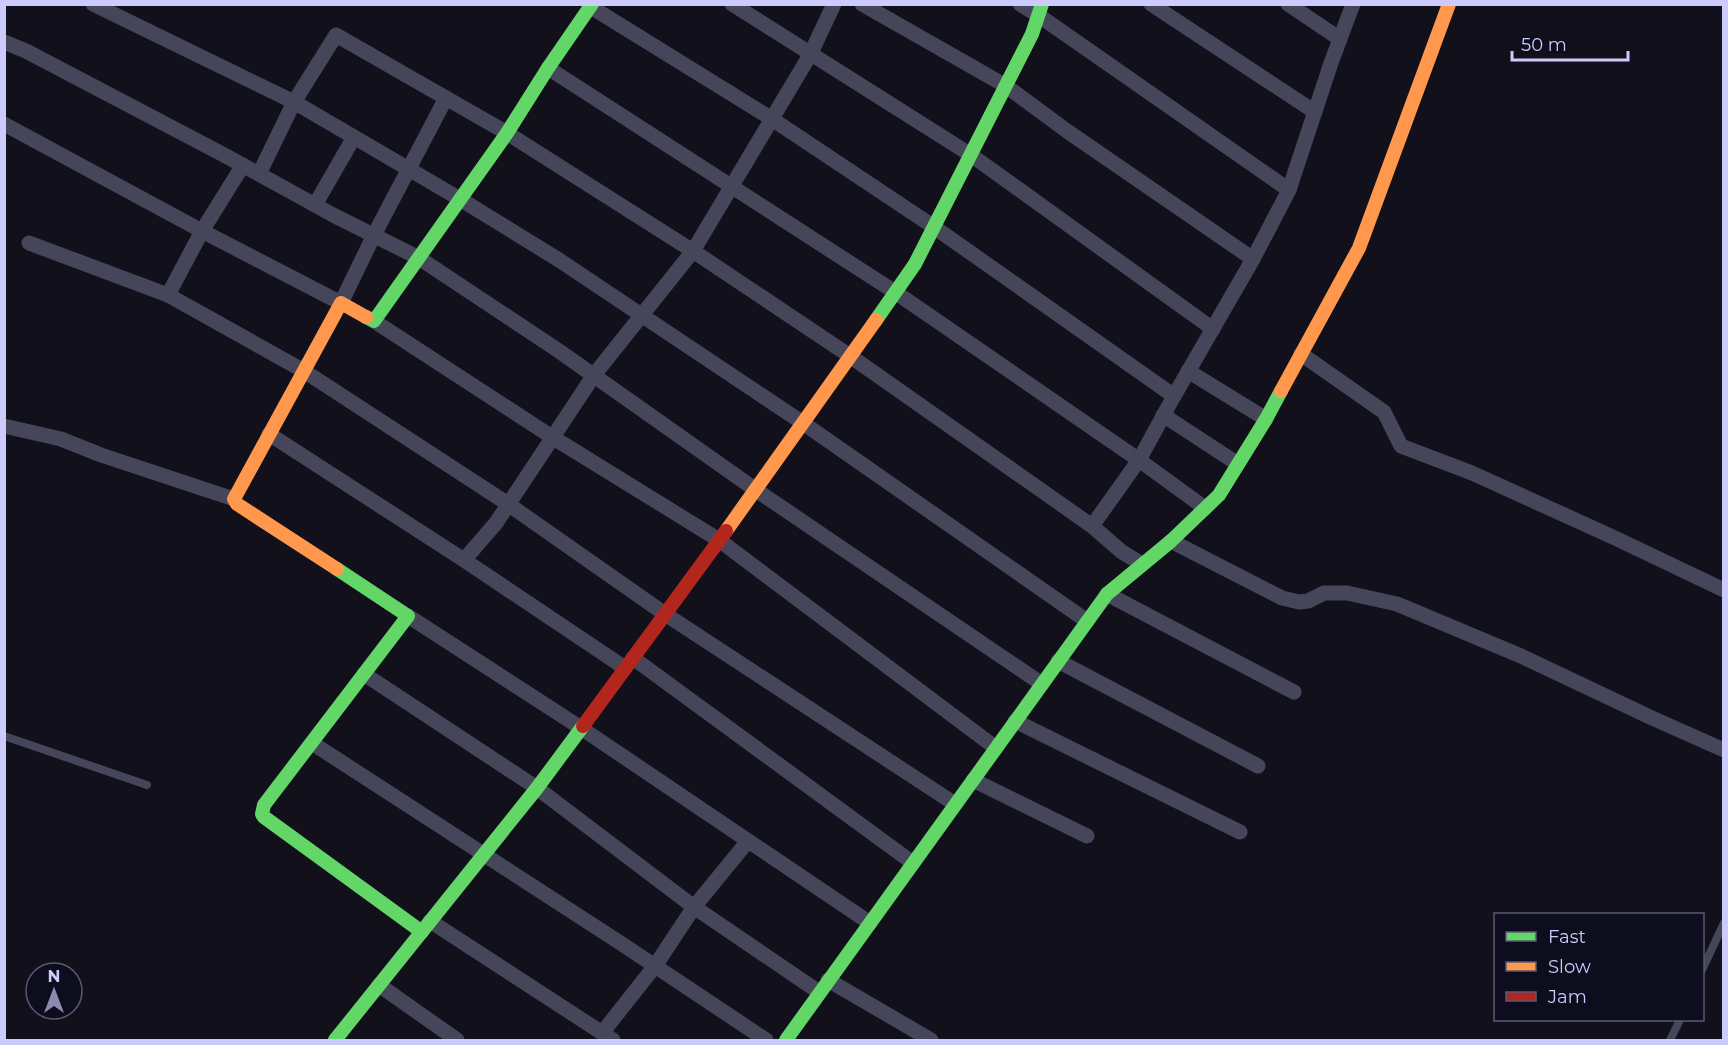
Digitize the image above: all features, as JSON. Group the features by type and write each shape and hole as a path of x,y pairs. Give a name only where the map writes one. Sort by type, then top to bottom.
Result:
{"street":[{"path":"93,4 294,102 460,199 558,260 803,423 1088,621"},
{"path":"732,4 971,155 1213,329"},
{"path":"464,560 496,523 594,375 693,251 810,55 834,4"},
{"path":"862,4 1006,86 1077,138 1253,259"},
{"path":"1020,4 1040,10 1289,190"},
{"path":"1151,4 1315,112"},
{"path":"1288,4 1340,39"},
{"path":"1092,526 1139,460 1253,259 1289,190 1353,4"},
{"path":"374,321 507,133 591,6 772,119 934,227 1174,396"},
{"path":"791,1039 824,986 1107,594 1171,541 1219,495 1266,419 1359,248 1445,6"},
{"path":"335,1041 537,788 756,490 896,292 915,264 971,155 1032,34 1040,10"},
{"path":"259,174 294,102 336,35 507,133 693,251 850,356 1092,526 1122,552 1142,564"},
{"path":"4,42 26,51 419,258 594,375 756,490 1042,684"},
{"path":"548,68 896,292 1205,508"},
{"path":"234,499 341,303 446,98"},
{"path":"4,124 374,321 552,437 719,540 996,748"},
{"path":"315,205 354,138"},
{"path":"168,295 202,231 243,165"},
{"path":"29,243 168,295 304,371 508,504 665,614 955,804"},
{"path":"1302,354 1384,412 1401,446 1472,473 1724,590"},
{"path":"1188,371 1266,419"},
{"path":"1163,415 1238,464"},
{"path":"4,426 61,439 101,455 234,499 237,504 581,728 870,923"},
{"path":"269,434 629,663 913,863"},
{"path":"1171,541 1282,598 1299,602 1308,601 1324,593 1347,593 1397,604 1521,657 1724,750"},
{"path":"1107,594 1294,692"},
{"path":"408,616 264,805 262,814 264,818 426,927 607,1037 694,907 748,841"},
{"path":"1058,661 1258,766"},
{"path":"364,674 537,788 694,907 824,986 931,1041"},
{"path":"1015,721 1240,832"},
{"path":"312,743 766,1041"},
{"path":"973,780 1087,836"},
{"path":"380,985 457,1041"}],"lane":[{"path":"4,736 147,785"},
{"path":"1704,966 1724,923"},
{"path":"1670,1041 1680,1021"}],"traffic: fast":[{"path":"366,317 374,321 507,133 592,4"},
{"path":"876,320 915,264 1032,34 1042,4"},
{"path":"786,1040 1107,594 1171,541 1219,495 1281,391"},
{"path":"337,569 408,616 264,805 262,814 422,932"},
{"path":"335,1040 537,788 583,726"}],"traffic: slow":[{"path":"1281,391 1359,248 1449,4"},
{"path":"337,569 237,504 234,499 341,303 366,317"},
{"path":"726,531 876,320"}],"traffic: jam":[{"path":"583,726 726,531"}]}
